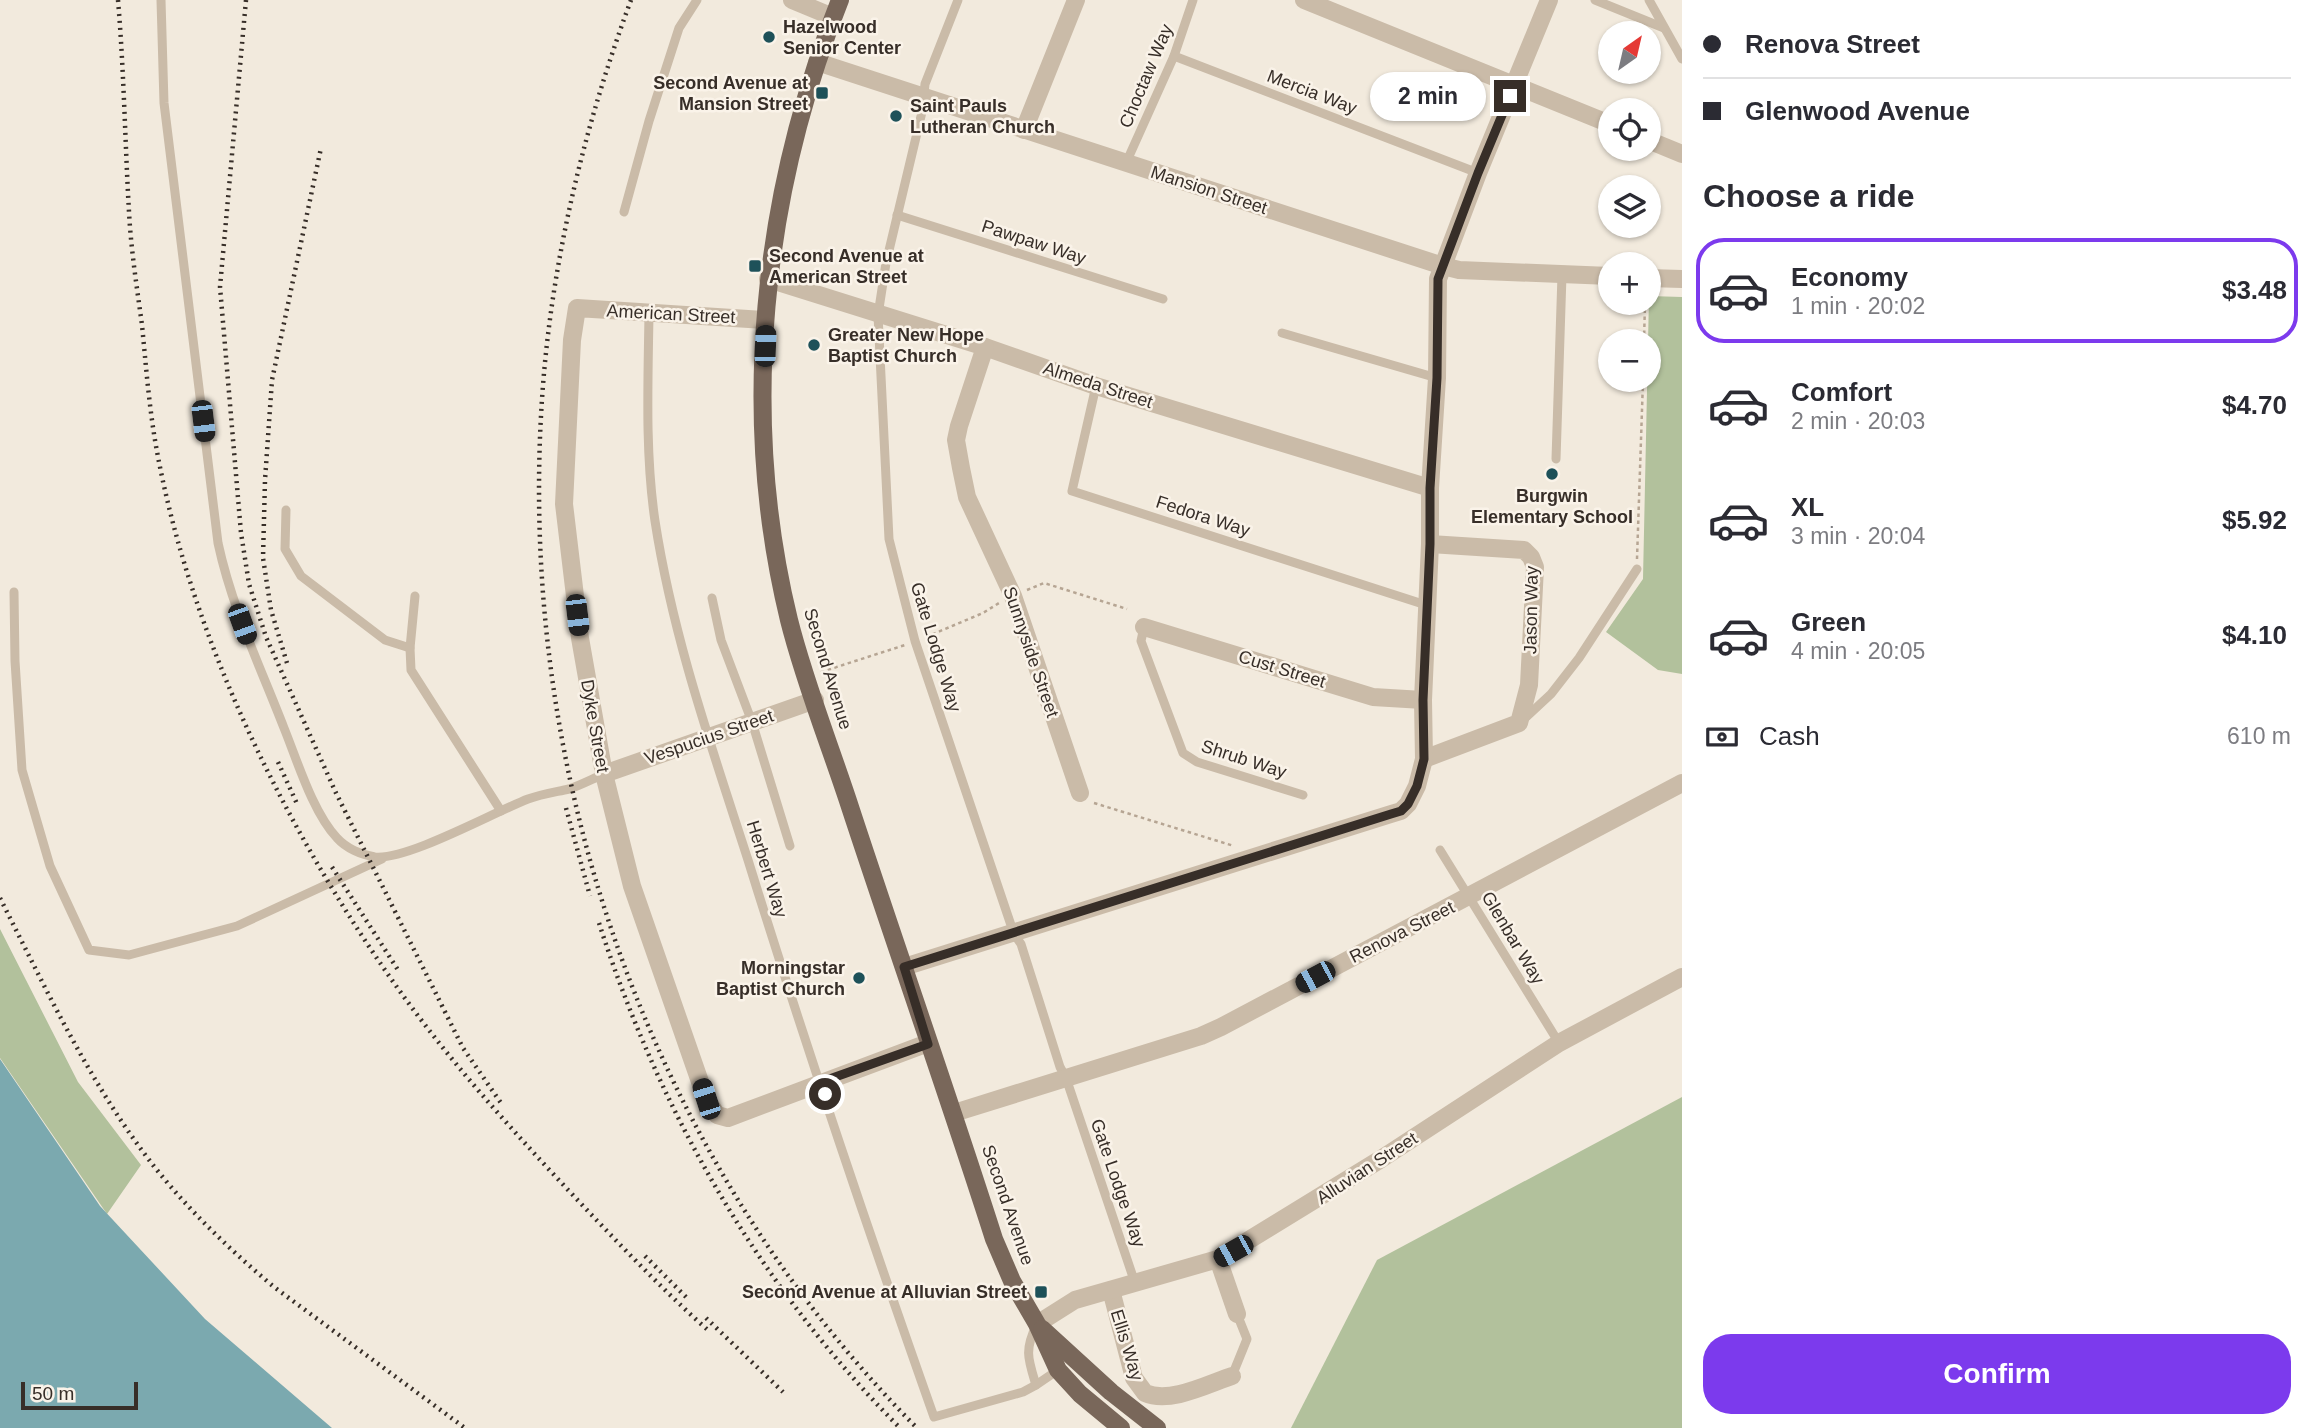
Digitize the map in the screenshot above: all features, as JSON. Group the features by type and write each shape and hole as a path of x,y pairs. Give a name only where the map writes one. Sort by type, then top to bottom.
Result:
{"main road":[{"name":"Second Avenue","path":"840,0 817,62 786,170 768,279 763,409 770,508 789,621 994,1238 1012,1281 1058,1370 1080,1394 1121,1428"},
{"name":"Second Avenue","path":"1037,1325 1111,1392 1157,1428"}],"street":[{"path":"792,0 833,17"},
{"path":"1024,130 1076,0"},
{"path":"1304,0 1598,119"},
{"path":"904,967 1401,811 1408,804 1417,786 1424,759 1423,700 1430,488 1437,378 1438,279 1549,0"},
{"name":"Mansion Street","path":"817,62 1443,266 1459,270 1598,276"},
{"path":"1661,145 1682,154"},
{"path":"1661,278 1682,279"},
{"name":"Almeda Street","path":"768,279 985,347 1096,386 1430,488"},
{"name":"American Street","path":"577,308 765,320"},
{"name":"Dyke Street","path":"577,308 572,340 564,505 580,639 604,774 632,886 706,1099 717,1115 728,1118 821,1082"},
{"name":"Sunnyside Street","path":"985,347 956,440 967,497 1013,596 1080,793"},
{"name":"Jason Way","path":"1430,544 1524,550 1534,561 1529,685 1519,723"},
{"name":"Cust Street","path":"1144,627 1373,697 1423,700"},
{"name":"Vespucius Street","path":"604,774 814,700"},
{"path":"1424,759 1519,723"},
{"name":"Renova Street","path":"954,1113 1202,1036 1682,783"},
{"name":"Alluvian Street","path":"1037,1325 1075,1300 1218,1259 1381,1159 1559,1043 1682,977"},
{"path":"821,1082 928,1044"},
{"path":"1218,1259 1237,1314"},
{"name":"Ellis Way","path":"1111,1290 1134,1378 1145,1392 1162,1396 1179,1393 1232,1376"}],"lane":[{"path":"161,0 165,116 213,506 223,567 255,659 324,818 337,838 347,846 366,855 387,856"},
{"path":"624,212 649,121 679,28 697,0"},
{"name":"Gate Lodge Way","path":"958,0 925,84 886,263 878,315 889,539 915,641 1135,1283"},
{"name":"Choctaw Way","path":"1126,163 1174,56 1193,0"},
{"path":"1595,0 1664,27"},
{"path":"1649,0 1682,59"},
{"name":"Mercia Way","path":"1174,56 1478,173"},
{"name":"Pawpaw Way","path":"897,215 1163,299"},
{"path":"1556,458 1562,275"},
{"name":"Herbert Way","path":"649,314 648,390 655,517 676,631 780,963 934,1418 1036,1385"},
{"path":"1282,333 1437,378"},
{"name":"Fedora Way","path":"1096,386 1072,491 1426,605"},
{"path":"286,510 285,549 301,576 385,640 410,648"},
{"path":"1519,723 1551,694 1579,658 1637,569"},
{"path":"14,592 15,662 22,770 50,866 89,950 129,955 237,926 387,856 420,847 530,799 572,788 604,774"},
{"path":"415,596 410,648 411,670 500,811"},
{"path":"712,598 721,640 752,722 790,846"},
{"name":"Shrub Way","path":"1144,627 1141,640 1183,753 1197,762 1303,795"},
{"name":"Glenbar Way","path":"1440,850 1559,1043"},
{"path":"1232,1376 1247,1339 1237,1314"},
{"path":"1037,1325 1029,1339 1027,1355 1036,1385 1058,1370"}],"path":[{"path":"1637,569 1643,392"},
{"path":"1020,593 1044,583 1127,609"},
{"path":"919,639 983,613 1006,600"},
{"path":"821,672 911,643"},
{"path":"1080,793 1098,806 1243,849"}],"green space":[{"path":"1661,296 1682,297 1682,674 1658,670 1606,632 1643,579 1647,392 1661,392 1661,329 1648,329 1649,315 1661,315"},
{"path":"0,929 78,1082 141,1165 107,1214 0,1058"},
{"path":"1682,1097 1682,1428 1291,1428 1377,1260"}],"water":[{"path":"0,1059 100,1206 205,1319 332,1428 0,1428"}],"railway":[{"path":"118,0 130,226 156,446 172,518 193,590 218,661 248,731 319,866 358,929 420,1019 489,1103 586,1209 646,1272 710,1332"},
{"path":"246,0 220,287 241,533 249,584 266,637 336,793 463,1048 501,1103"},
{"path":"631,0 599,97 572,196 553,297 542,399 540,540 552,681 579,819 620,954 674,1084 742,1207 823,1322 917,1428"},
{"path":"287,663 271,610 263,558 265,480 272,380 321,148"},
{"path":"278,762 298,806"},
{"path":"566,808 590,896"},
{"path":"332,867 398,970"},
{"path":"0,898 99,1086 168,1184 219,1237 274,1287 465,1428"},
{"path":"599,923 652,1062 684,1129 720,1194 759,1256 802,1316 849,1373 900,1428"},
{"path":"645,1256 687,1298"},
{"path":"706,1318 783,1392"}],"place":[{"name":"Hazelwood Senior Center","path":"769,37"},
{"name":"Second Avenue at Mansion Street","path":"822,93"},
{"name":"Saint Pauls Lutheran Church","path":"896,116"},
{"name":"Second Avenue at American Street","path":"755,266"},
{"name":"Greater New Hope Baptist Church","path":"814,345"},
{"name":"Burgwin Elementary School","path":"1552,474"},
{"name":"Morningstar Baptist Church","path":"859,978"},
{"name":"Second Avenue at Alluvian Street","path":"1041,1292"}],"route":[{"path":"825,1094 821,1082 928,1044 904,967 1401,811 1408,804 1417,786 1424,759 1423,700 1430,488 1437,378 1438,279 1510,96"}]}
